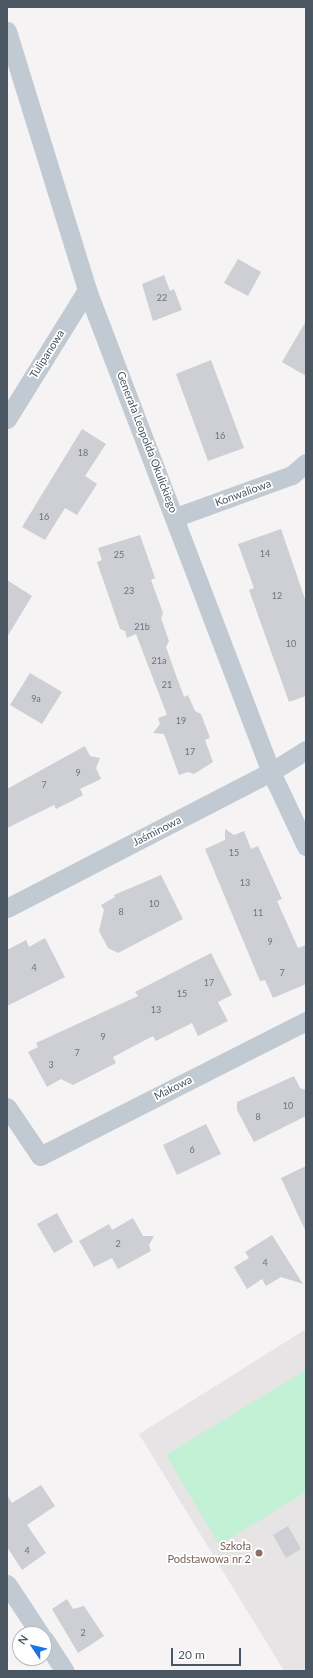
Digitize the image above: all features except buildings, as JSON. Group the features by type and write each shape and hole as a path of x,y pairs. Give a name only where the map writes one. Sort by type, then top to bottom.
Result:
{"street":[{"name":"Generała Leopolda Okulickiego","path":"7,31 87,290 176,518 271,772 306,846"},
{"name":"Tulipanowa","path":"7,420 87,290"},
{"name":"Konwaliowa","path":"176,518 292,475 306,463"},
{"name":"Jaśminowa","path":"7,908 271,772 306,750"},
{"name":"Makowa","path":"7,1107 40,1156 306,1021"},
{"path":"7,1584 35,1626"},
{"path":"52,1651 65,1671"}],"shaded area":[{"name":"Szkoła Podstawowa nr 2","path":"306,1329 306,1671 284,1671 139,1434"}],"green space":[{"path":"306,1370 306,1492 219,1545 166,1455"}],"place":[{"name":"Szkoła Podstawowa nr 2","path":"259,1553"}]}
